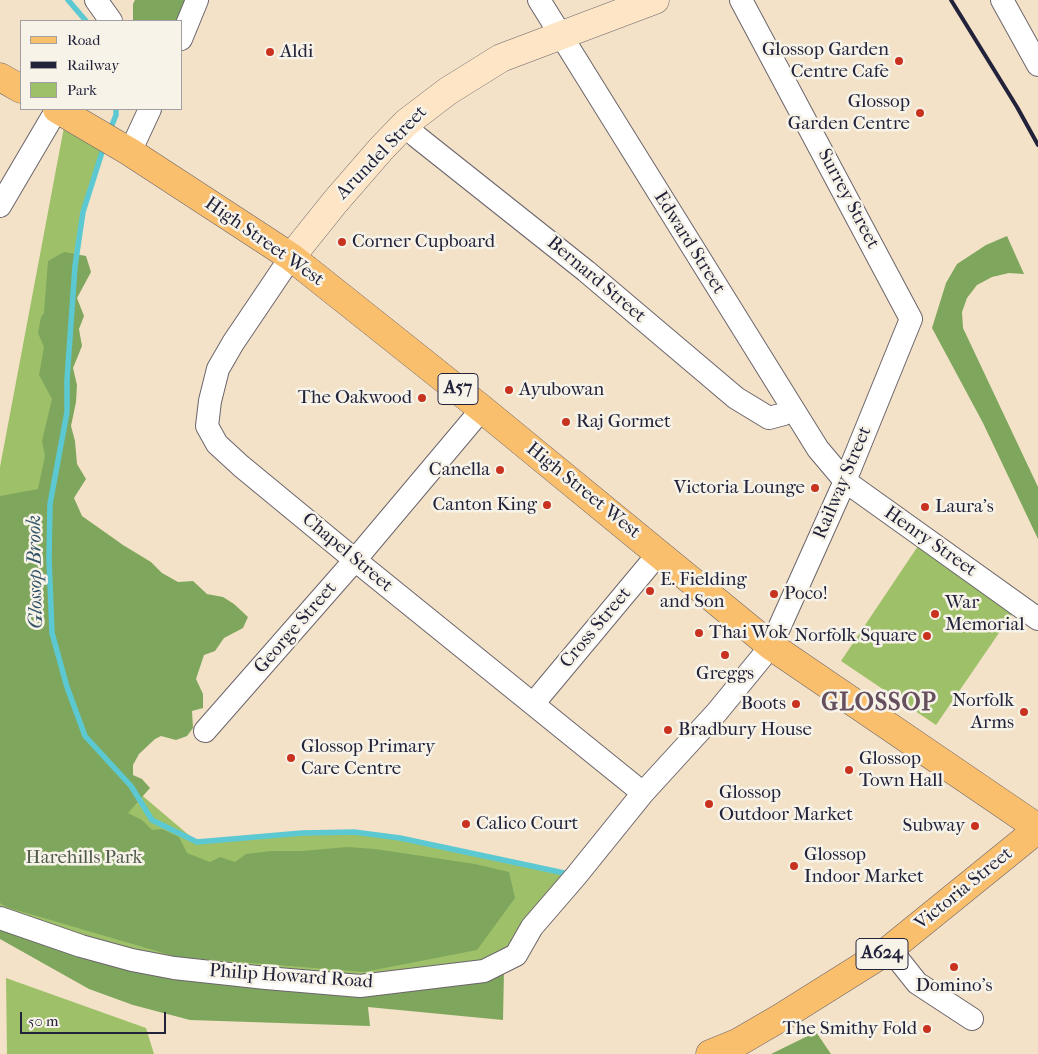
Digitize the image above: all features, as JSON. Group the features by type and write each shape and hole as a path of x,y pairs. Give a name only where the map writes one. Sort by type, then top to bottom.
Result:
{"main road":[{"path":"0,77 20,88"},
{"name":"A57","path":"59,110 130,152"},
{"name":"High Street West","path":"130,152 291,257 482,408 772,646 1038,829"},
{"name":"Victoria Street","path":"710,1054 741,1048 780,1018 890,948 1038,829"}],"street":[{"path":"96,0 110,20"},
{"path":"182,36 198,0"},
{"name":"Edward Street","path":"539,0 792,409 818,449 846,481"},
{"name":"Arundel Street","path":"291,257 381,149 406,123 448,91 501,58 656,0"},
{"name":"Surrey Street","path":"741,0 911,319"},
{"path":"1002,0 1038,65"},
{"path":"0,206 56,110"},
{"path":"130,152 150,110"},
{"name":"Bernard Street","path":"406,123 416,136 586,271 736,398 768,418 784,414 792,409"},
{"name":"Chapel Street","path":"291,257 233,343 218,369 210,401 207,426 217,444 355,560 643,793"},
{"name":"Railway Street","path":"643,793 718,712 772,646 846,481 911,319"},
{"name":"George Street","path":"206,731 355,560 482,408"},
{"name":"Henry Street","path":"846,481 1038,620"},
{"name":"Cross Street","path":"533,704 658,553"},
{"name":"Philip Howard Road","path":"0,918 81,946 132,960 174,968 360,986 447,977 484,971 516,955 532,926 643,793"},
{"path":"890,948 917,983 972,1019"}],"green space":[{"path":"135,0 189,0 179,20 133,20 133,4"},
{"name":"Harehills Park","path":"64,127 103,150 83,212 75,266 57,470 131,786 197,842 302,833 354,832 400,838 499,861 546,868 576,876 516,955 360,986 174,968 0,918 0,467"},
{"path":"1007,236 1024,274 1009,273 992,277 977,285 967,298 962,312 963,328 1038,487 1038,539 983,423 932,328 946,283 957,264 986,245"},
{"name":"Harehills Park","path":"64,252 86,256 91,272 77,298 84,316 79,329 82,346 73,368 77,385 71,426 75,441 77,464 86,479 74,498 82,516 151,562 162,573 178,582 193,581 207,594 223,597 234,604 248,617 243,628 224,638 215,651 204,655 196,679 203,694 203,708 192,711 193,728 187,736 176,740 161,736 139,754 133,765 133,775 142,779 150,788 128,813 142,820 152,830 162,829 179,837 187,853 210,862 220,857 235,862 246,854 271,851 302,851 347,847 375,849 475,864 509,872 515,898 477,950 364,972 177,957 6,907 0,903 0,496 38,489 45,456 42,441 52,399 39,375 44,347 38,333 41,317 44,313 48,261"},
{"name":"Norfolk Square","path":"918,546 1014,611 936,725 841,661"},
{"path":"0,927 364,995 504,970 503,1020 368,1007 370,1026 190,1020 133,1005 89,989 0,939"},
{"path":"6,978 146,1028 154,1054 7,1054"},
{"path":"816,1032 831,1054 771,1054"}],"waterway":[{"name":"Glossop Brook","path":"68,0 85,20"},
{"name":"Glossop Brook","path":"110,130 116,110"},
{"name":"Glossop Brook","path":"104,146 83,212 75,266 67,380 67,412 50,504 49,559 52,633 67,687 85,736 131,786 152,820 197,842 302,833 354,832 400,838 569,874"}],"railway":[{"path":"951,0 1017,107 1038,145"}],"place":[{"name":"Aldi","path":"270,52"},
{"name":"Glossop Garden Centre Cafe","path":"899,61"},
{"name":"Glossop Garden Centre","path":"920,113"},
{"name":"Corner Cupboard","path":"342,242"},
{"name":"Ayubowan","path":"509,390"},
{"name":"The Oakwood","path":"422,398"},
{"name":"Raj Gormet","path":"566,422"},
{"name":"Canella","path":"500,470"},
{"name":"Victoria Lounge","path":"815,488"},
{"name":"Canton King","path":"547,505"},
{"name":"Laura's","path":"925,507"},
{"name":"E. Fielding and Son","path":"650,591"},
{"name":"Poco!","path":"774,594"},
{"name":"War Memorial","path":"935,614"},
{"name":"Thai Wok","path":"699,633"},
{"name":"Norfolk Square","path":"927,636"},
{"name":"Greggs","path":"725,655"},
{"name":"Boots","path":"796,704"},
{"name":"Norfolk Arms","path":"1024,712"},
{"name":"Bradbury House","path":"668,730"},
{"name":"Glossop Primary Care Centre","path":"291,758"},
{"name":"Glossop Town Hall","path":"849,770"},
{"name":"Glossop Outdoor Market","path":"709,804"},
{"name":"Calico Court","path":"466,824"},
{"name":"Subway","path":"975,826"},
{"name":"Glossop Indoor Market","path":"794,866"},
{"name":"Domino's","path":"954,967"},
{"name":"The Smithy Fold","path":"927,1029"}],"district":[{"name":"GLOSSOP","path":"879,704"}]}
